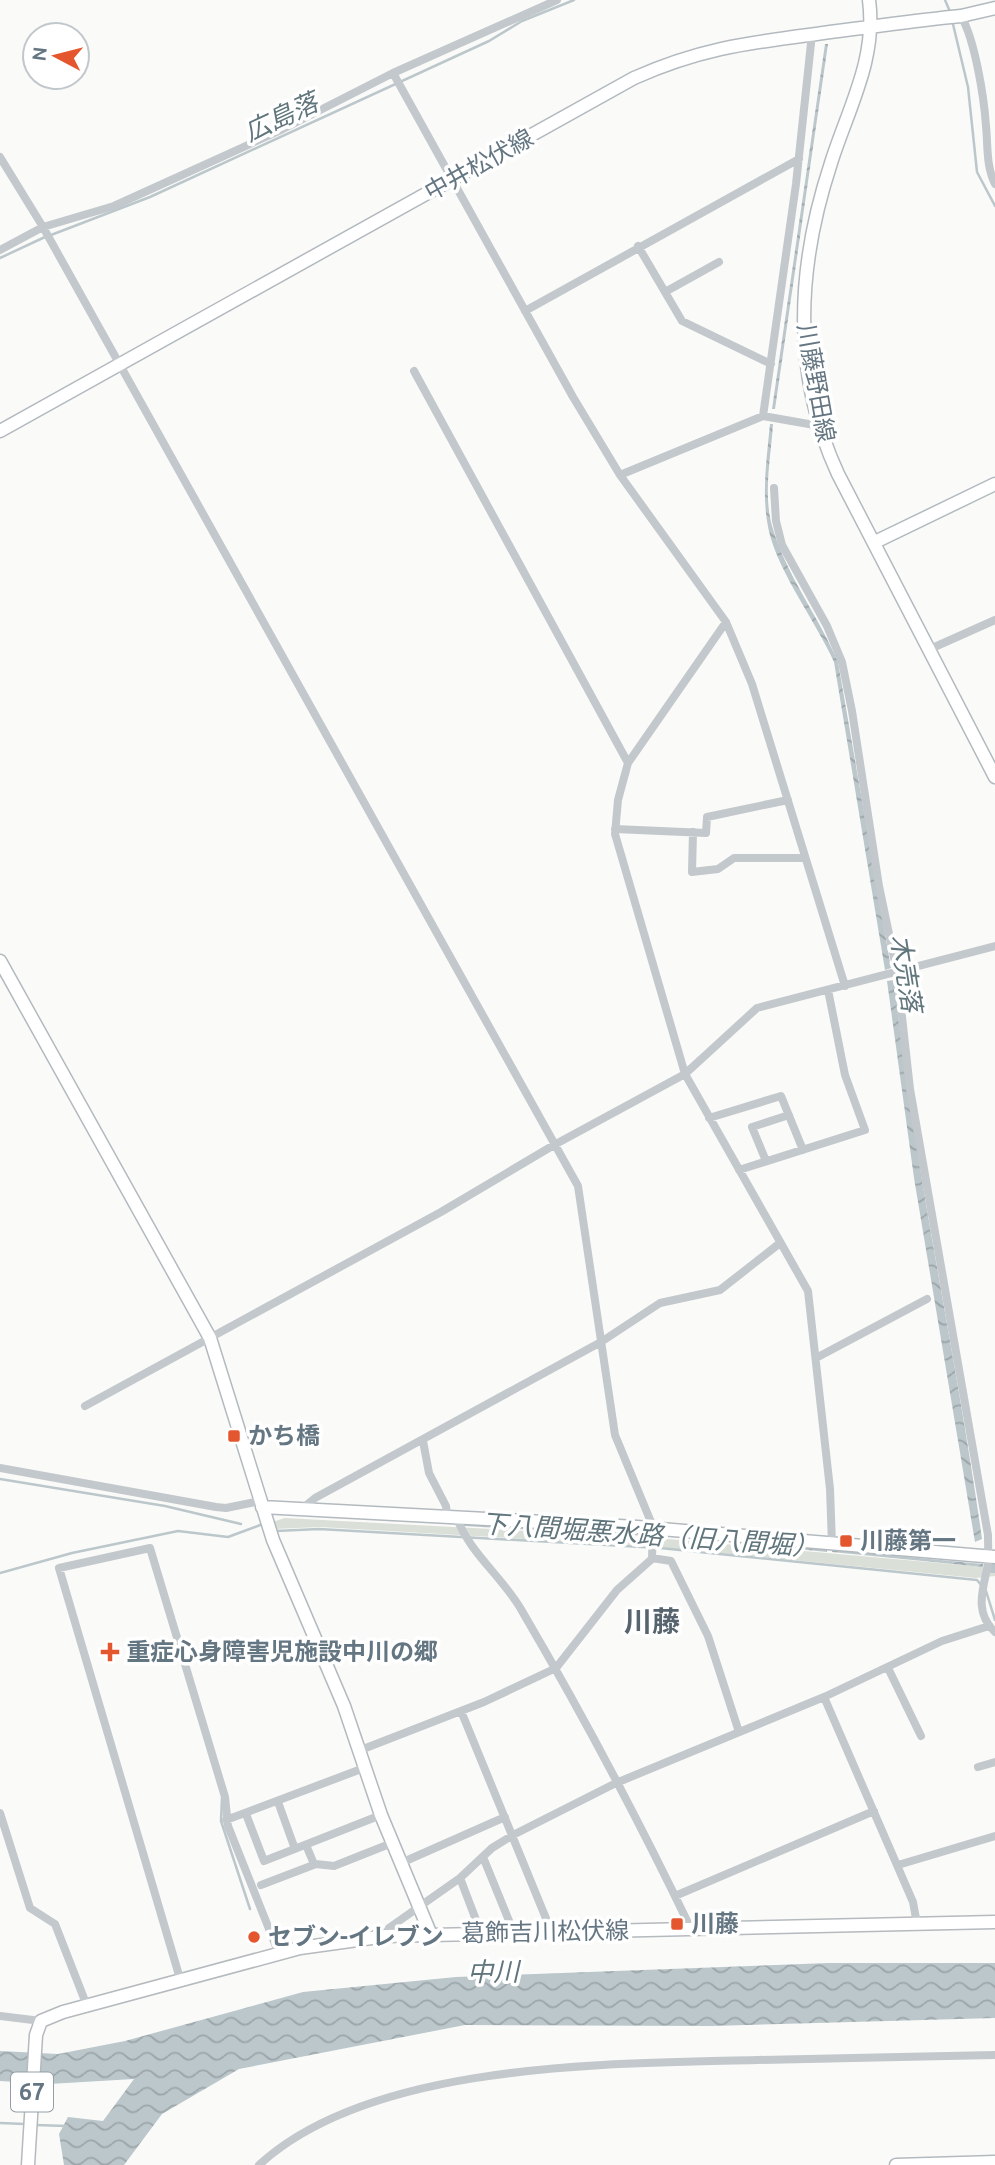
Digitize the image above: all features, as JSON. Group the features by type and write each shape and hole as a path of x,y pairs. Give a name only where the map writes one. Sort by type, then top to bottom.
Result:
{"main road":[{"name":"川藤野田線","path":"869,0 871,27 863,76 831,163 807,253 803,307 811,380 820,426 838,474 995,778"},
{"name":"中井松伏線","path":"0,431 634,78 680,58 747,42 961,16 995,8"},
{"path":"875,542 995,484"},
{"path":"0,961 210,1338 271,1534 344,1706 381,1815 431,1935"},
{"path":"262,1508 303,1508 456,1522 832,1544 990,1561"},
{"name":"葛飾吉川松伏線","path":"41,2021 87,2006 323,1943 386,1936 995,1922"},
{"name":"67","path":"27,2165 36,2035 41,2021"},
{"path":"896,2165 995,2162"}],"street":[{"path":"0,250 114,206 557,0"},
{"path":"961,16 977,76 986,122 989,173 995,184"},
{"path":"763,416 799,159 812,34"},
{"path":"394,75 620,475 726,622 752,684 845,986"},
{"path":"0,157 119,363 582,1195 615,1435 652,1534 652,1558 594,1617 556,1668 461,1711 358,1751"},
{"path":"525,311 799,159"},
{"path":"638,246 682,321 771,364"},
{"path":"665,292 719,262"},
{"path":"414,372 596,698 628,763"},
{"path":"620,475 763,416 820,426"},
{"path":"386,1936 389,1928 419,1909 513,1835 616,1783 824,1697 942,1641 992,1629 979,1594 990,1561 988,1535 910,1089 897,972 842,662 827,626 782,545 776,521 774,488"},
{"path":"930,649 995,620"},
{"path":"726,622 628,763 618,800 615,829 685,1074 808,1291 832,1544"},
{"path":"615,829 706,833 707,817 788,800"},
{"path":"693,832 692,872 718,869 734,859 804,858"},
{"path":"85,1406 441,1212 554,1145 685,1074 757,1008 995,946"},
{"path":"738,1170 865,1130 845,1075 828,990"},
{"path":"709,1118 781,1096 803,1150"},
{"path":"766,1161 752,1127 789,1115"},
{"path":"303,1508 315,1498 601,1342 660,1303 720,1290 780,1243"},
{"path":"816,1357 927,1299"},
{"path":"423,1441 429,1473 446,1506 469,1545 509,1588 556,1668 691,1929"},
{"path":"0,1468 216,1507 262,1508"},
{"path":"181,1982 59,1568 150,1548 225,1797 226,1820 279,1954"},
{"path":"652,1558 671,1561 704,1626 740,1732"},
{"path":"888,1668 921,1736"},
{"path":"824,1697 898,1865 913,1902 917,1924"},
{"path":"461,1711 552,1933"},
{"path":"978,1767 995,1762"},
{"path":"226,1820 364,1768"},
{"path":"278,1802 295,1849"},
{"path":"675,1896 874,1811"},
{"path":"0,1813 30,1908 55,1924 87,2006"},
{"path":"246,1814 264,1861 381,1815"},
{"path":"401,1863 505,1817"},
{"path":"898,1865 995,1836"},
{"path":"261,1885 314,1864 334,1866 392,1843"},
{"path":"306,1845 314,1864"},
{"path":"483,1857 514,1933"},
{"path":"460,1878 481,1933"},
{"path":"0,2016 41,2021"},
{"path":"259,2165 300,2136 349,2110 446,2084 536,2071 614,2066 995,2055"}],"shaded area":[{"path":"285,1518 657,1538 995,1568 995,1576 976,1578 648,1546 320,1527 274,1529 272,1522"}],"water":[{"path":"825,44 828,44 775,409 772,409"},
{"path":"770,424 773,424 768,488 769,514 785,561 838,662 891,968 885,970 834,662 777,556 767,521 765,485"},
{"path":"894,980 924,1190 972,1469 982,1539 975,1542 914,1178 887,981"},
{"path":"464,1526 606,1531 649,1536"},
{"path":"659,1535 827,1549 827,1552"},
{"path":"832,1552 983,1564 983,1567"},
{"path":"829,1963 995,1963 995,2018 712,2026 465,2025 239,2069 162,2114 124,2165 64,2165 59,2134 68,2117 103,2121 134,2079 49,2084 0,2081 0,2051 58,2054 125,2041 303,1992 456,1977"}],"waterway":[{"name":"広島落","path":"51,235 150,197 489,41 522,21 574,0"},
{"path":"945,0 951,14"},
{"path":"952,20 968,87 977,172 995,206"},
{"name":"広島落","path":"0,258 45,237"},
{"name":"下八間堀悪水路（旧八間堀）","path":"0,1479 165,1506 241,1524"},
{"path":"0,1573 72,1553 178,1531 228,1537 263,1524"},
{"name":"下八間堀悪水路（旧八間堀）","path":"276,1531 319,1529 660,1548 977,1580 982,1586"},
{"name":"下八間堀悪水路（旧八間堀）","path":"986,1591 995,1620"},
{"path":"222,1798 221,1821 250,1909"},
{"path":"0,2123 25,2124"},
{"path":"35,2125 67,2126"}],"place":[{"name":"かち橋","path":"234,1436"},
{"name":"川藤第一","path":"846,1541"},
{"name":"重症心身障害児施設中川の郷","path":"110,1652"},
{"name":"川藤","path":"677,1924"},
{"name":"セブン-イレブン","path":"254,1937"}],"district":[{"name":"川藤","path":"652,1621"}],"water label":[{"name":"木売落","path":"906,973"},
{"name":"中川","path":"493,1972"}]}
